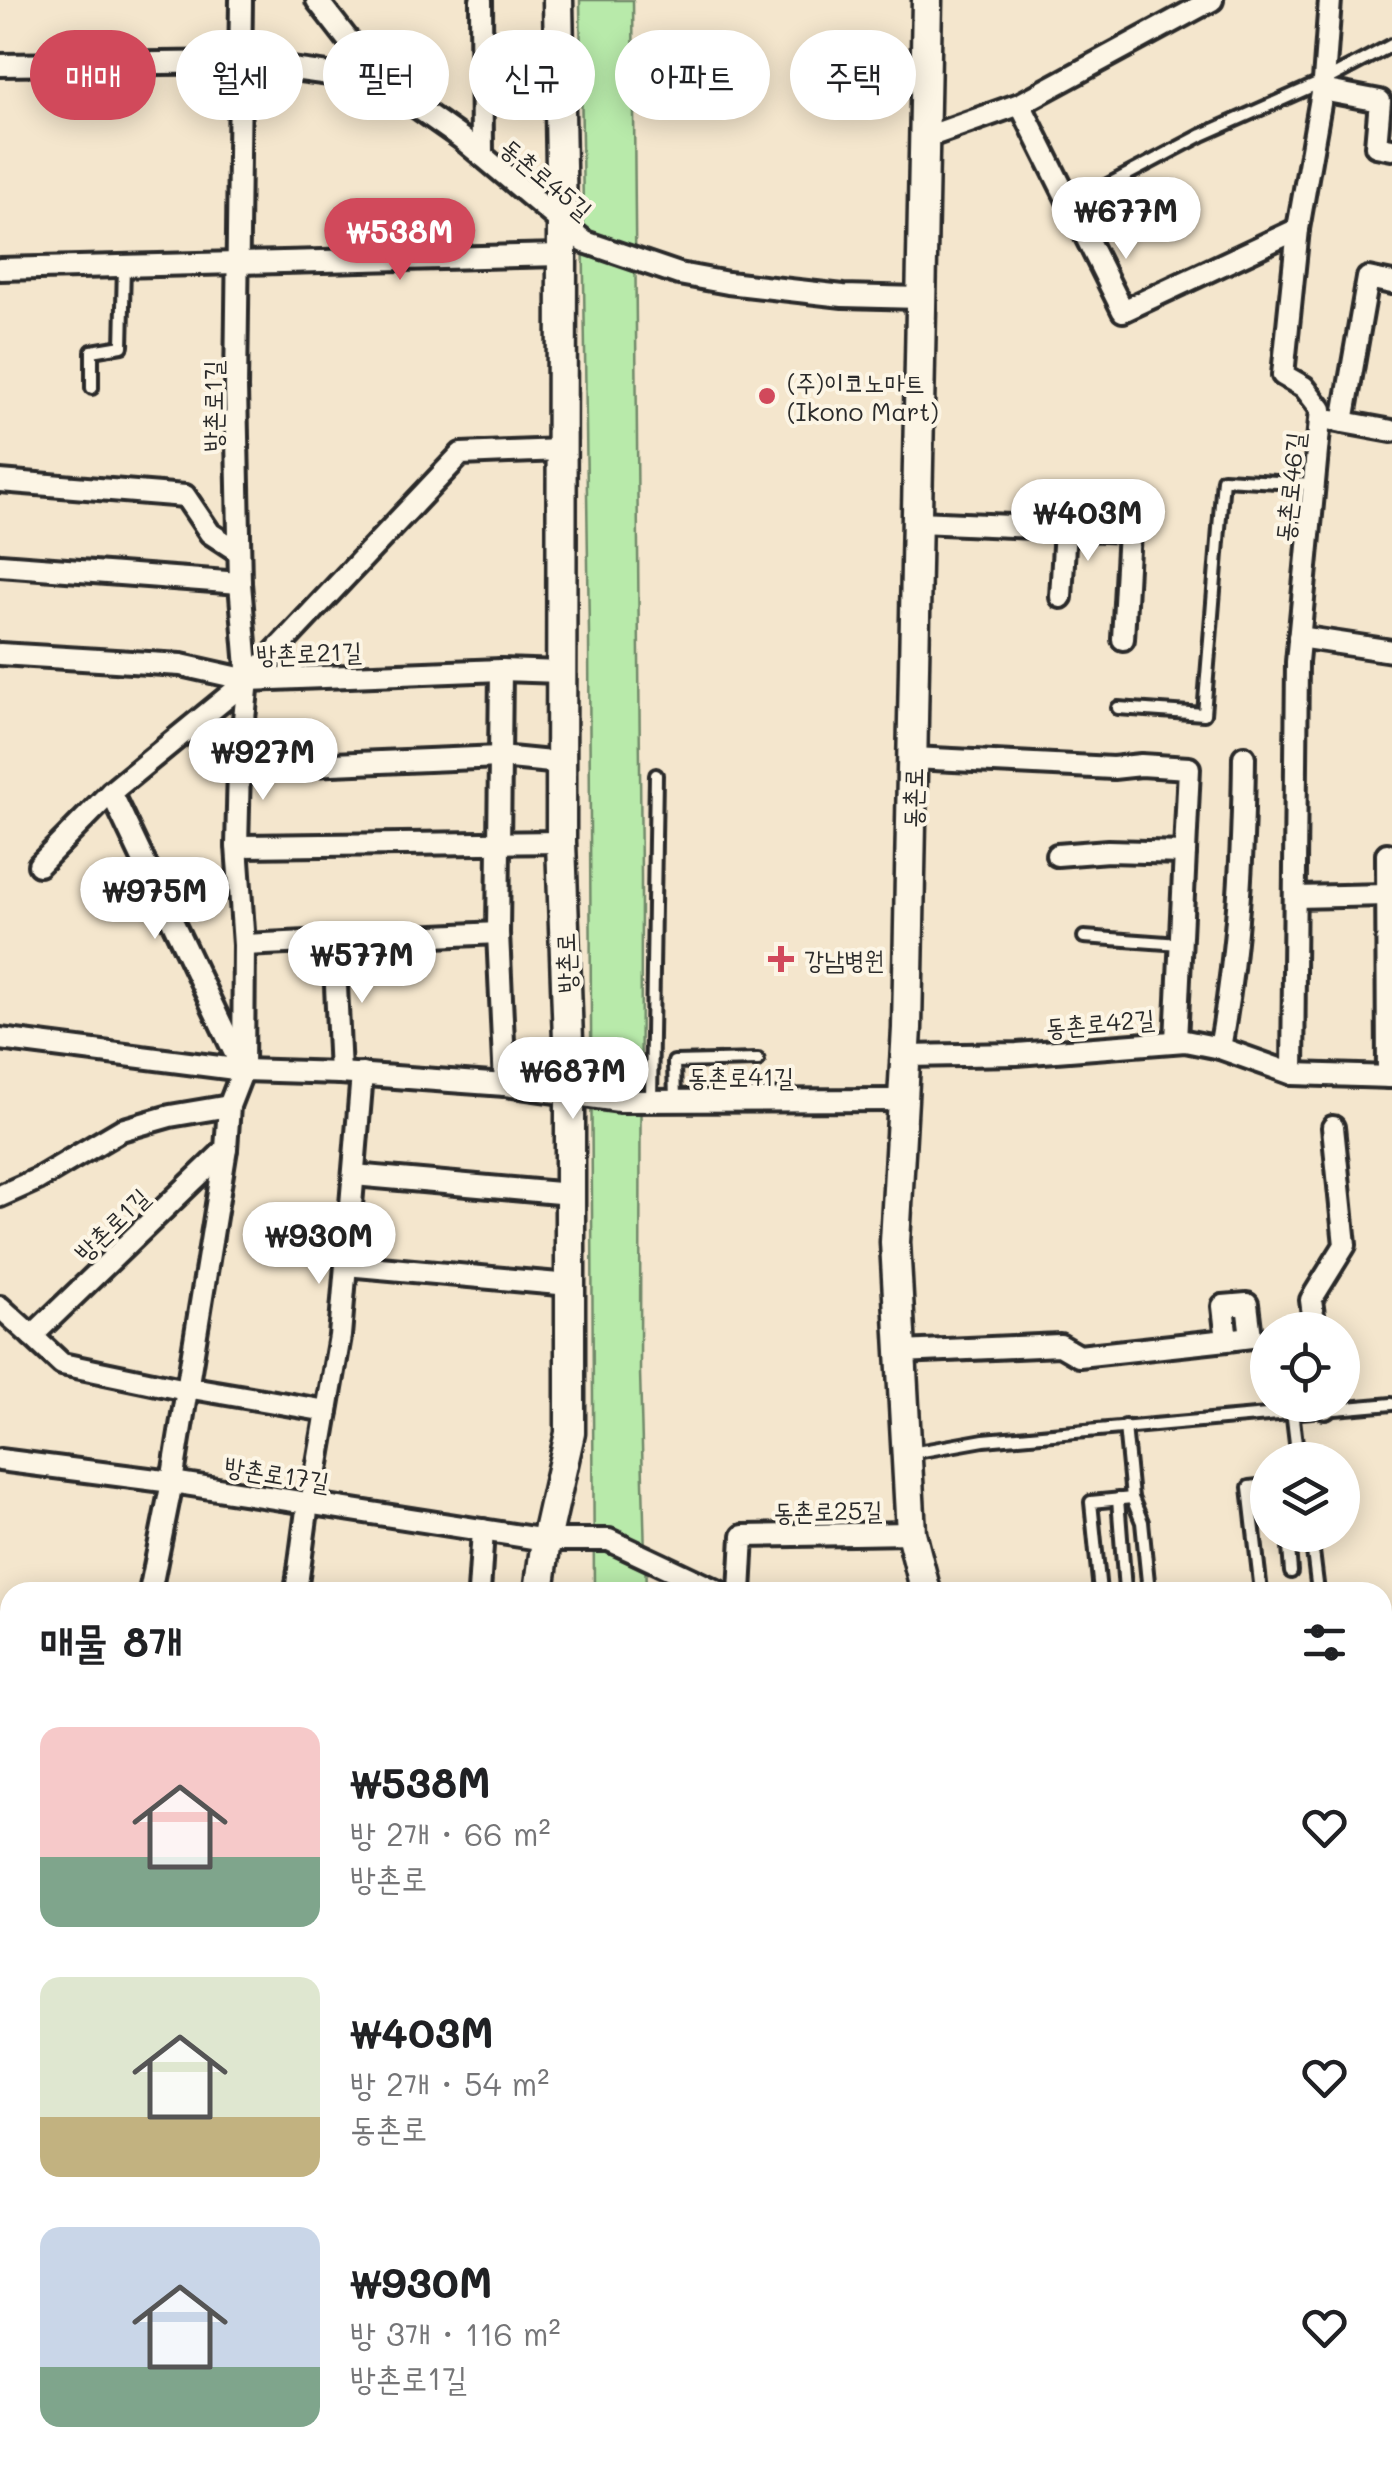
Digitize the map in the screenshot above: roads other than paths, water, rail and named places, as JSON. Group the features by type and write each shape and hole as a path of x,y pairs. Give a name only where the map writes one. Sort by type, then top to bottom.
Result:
{"street":[{"name":"방촌로1길","path":"241,0 241,30"},
{"name":"동촌로45길","path":"317,0 341,30"},
{"path":"481,0 482,156"},
{"name":"방촌로","path":"540,1582 570,1432 570,1097 560,763 562,222 558,0"},
{"name":"동촌로","path":"923,1582 911,1534 896,1242 905,1100 927,0"},
{"path":"924,138 1020,104 1212,0"},
{"name":"동촌로46길","path":"1295,897 1295,709 1321,409 1304,388 1283,375 1298,229 1323,85 1330,0"},
{"path":"0,65 176,63"},
{"path":"1323,85 1380,101 1376,146 1392,149"},
{"path":"1020,104 1123,311 1298,229"},
{"name":"방촌로1길","path":"152,1582 226,1149 229,1106 244,1070 244,945 237,846 239,768 248,680 239,552 240,120"},
{"name":"동촌로45길","path":"434,120 585,242 679,274 843,296 920,298"},
{"path":"0,269 562,255"},
{"path":"1344,422 1368,278 1392,283"},
{"path":"1320,418 1392,432"},
{"path":"39,865 111,792 248,680 461,454 561,450"},
{"path":"0,481 186,496 210,533 239,552"},
{"path":"918,522 1129,531 1123,639"},
{"path":"1060,597 1065,528"},
{"path":"0,565 240,583"},
{"path":"1299,637 1392,651"},
{"name":"방촌로21길","path":"0,654 181,666 248,680 500,670 561,672"},
{"path":"500,670 498,933 506,1085"},
{"path":"1220,1048 1229,1000 1239,890 1244,756"},
{"path":"239,768 500,757 560,763"},
{"path":"913,758 1188,768 1176,1041"},
{"path":"111,792 244,1070"},
{"path":"237,846 561,842"},
{"path":"1057,855 1108,851 1184,854"},
{"path":"1387,854 1390,1077"},
{"path":"1293,1074 1295,897 1387,895"},
{"path":"244,945 498,933"},
{"path":"334,942 340,1073"},
{"name":"동촌로41길","path":"0,1039 244,1070 506,1085 570,1097 650,1101 905,1100"},
{"name":"동촌로42길","path":"906,1056 1017,1054 1176,1041 1220,1048 1293,1074 1390,1077"},
{"path":"298,1582 340,1336 362,1074"},
{"path":"0,1196 38,1179 121,1130 170,1116 229,1106"},
{"path":"1313,1312 1312,1300 1345,1245 1333,1128"},
{"name":"방촌로1길","path":"32,1336 226,1149"},
{"path":"354,1175 570,1194"},
{"path":"346,1265 570,1285"},
{"path":"0,1307 62,1364 327,1411"},
{"path":"900,1352 1060,1345 1079,1356 1227,1340"},
{"name":"방촌로17길","path":"0,1460 172,1482 546,1540"},
{"path":"479,1582 482,1530"},
{"name":"동촌로25길","path":"741,1582 743,1536 911,1534"},
{"path":"546,1540 609,1540 698,1582"}],"lane":[{"path":"1100,188 1202,135 1323,85 1392,44"},
{"path":"92,388 92,351 122,346 124,265"},
{"path":"1118,708 1204,714 1223,479 1314,484"},
{"path":"650,1101 656,775"},
{"path":"1084,938 1180,944"},
{"path":"675,1101 674,1062 758,1060"},
{"path":"1360,1405 1392,1404"},
{"path":"905,1454 984,1440 1250,1414"},
{"path":"1125,1426 1132,1498 1142,1522 1149,1582"},
{"path":"1099,1582 1091,1502 1132,1498"},
{"path":"1118,1499 1124,1582"},
{"path":"1256,1552 1260,1582"},
{"path":"1289,1552 1291,1572"},
{"path":"1313,1552 1317,1582"}],"place":[{"name":"(주)이코노마트 (Ikono Mart)","path":"767,396"},
{"name":"강남병원","path":"781,959"}]}
